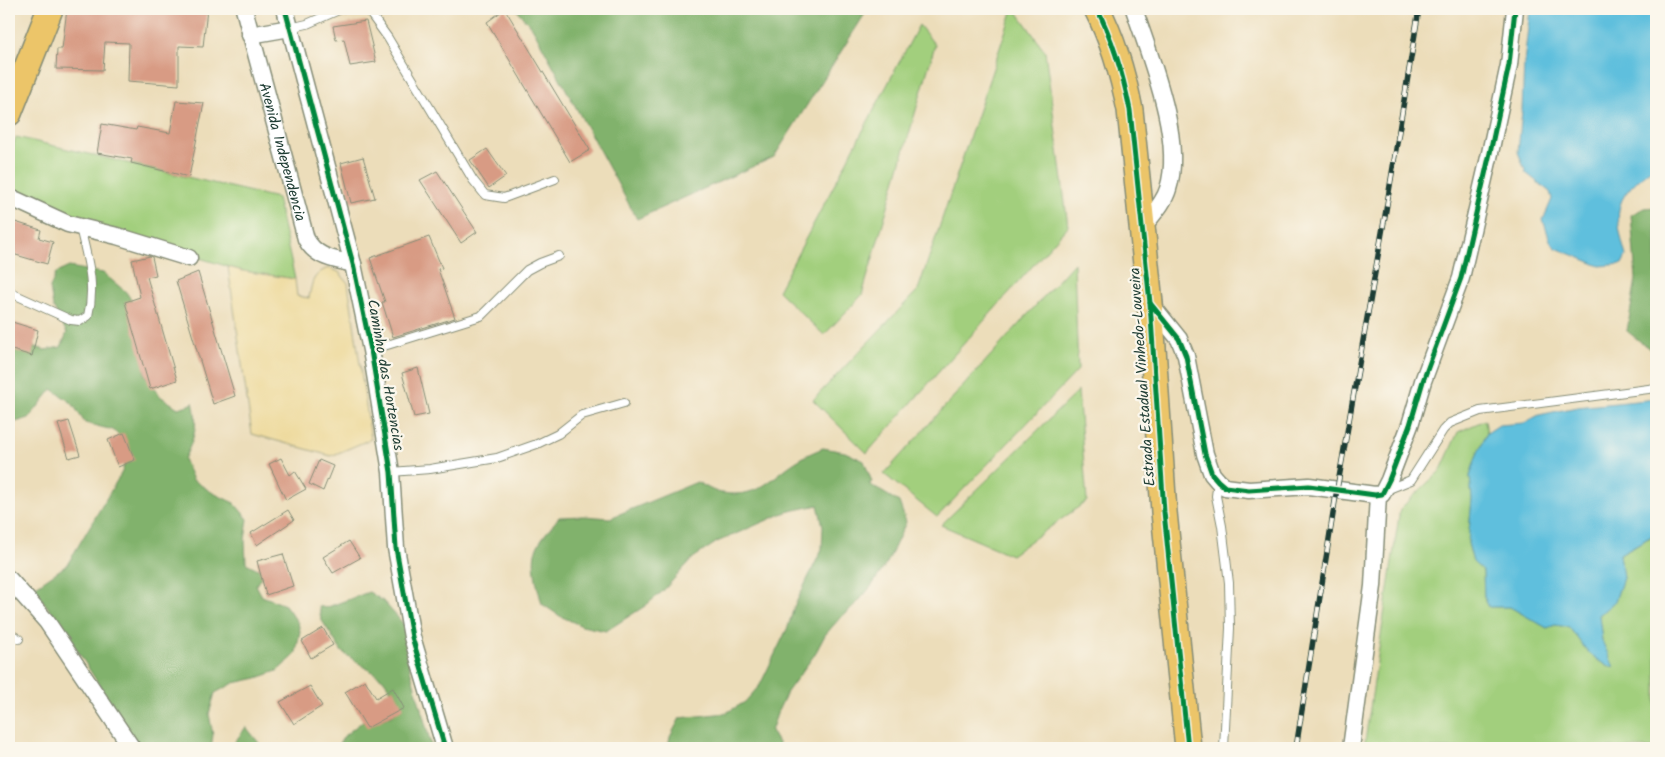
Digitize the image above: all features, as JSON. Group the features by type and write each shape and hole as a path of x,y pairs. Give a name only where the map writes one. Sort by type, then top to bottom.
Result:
{"main road":[{"name":"Estrada Estadual Vinhedo-Louveira","path":"1097,9 1110,39 1125,86 1130,110 1150,303 1164,512 1188,748"},
{"path":"9,113 45,11"}],"street":[{"name":"Avenida Independencia","path":"244,9 306,239 322,257 353,264"},
{"name":"Caminho das Hortencias","path":"285,9 353,264 391,472 396,548 412,638 445,748"},
{"path":"1134,9 1164,101 1172,151 1172,174 1168,190 1143,227"},
{"path":"1351,748 1373,586 1381,493 1410,425 1461,278 1509,65 1515,9"},
{"path":"250,35 290,28"},
{"path":"9,200 16,200 68,224 117,236 189,258"},
{"path":"1150,303 1179,339 1186,356 1204,454 1212,474 1218,481 1225,486 1249,490 1309,486 1381,493"},
{"path":"9,579 47,622 132,748"}],"lane":[{"path":"290,28 307,24 340,9"},
{"path":"366,9 388,38 473,180 485,195 504,198 555,179"},
{"path":"9,292 71,320 80,320 88,316 91,304 91,274 80,227"},
{"path":"370,350 481,316 527,270 559,256"},
{"path":"1381,493 1411,480 1443,430 1450,423 1480,411 1656,388"},
{"path":"391,472 430,469 497,458 551,438 582,415 624,403"},
{"path":"1218,481 1216,496 1222,526 1229,583 1230,628 1224,748"},
{"path":"9,633 19,639"}],"green space":[{"path":"516,9 572,9 578,11 585,9 868,9 774,157 637,219 533,29"},
{"path":"1013,9 1015,9 1045,51 1068,226 867,453 813,400 918,290"},
{"path":"919,25 935,45 862,295 824,335 778,291"},
{"path":"16,137 277,198 295,279 243,271 72,220 9,196 9,159"},
{"path":"1656,207 1656,354 1627,331 1636,279 1631,215 1644,208"},
{"path":"1074,263 1078,370 937,517 884,474"},
{"path":"69,267 103,273 126,292 136,307 143,334 145,375 160,396 178,408 193,402 196,418 194,432 184,459 193,480 213,493 234,503 248,519 245,540 246,563 264,572 256,585 262,596 285,605 298,623 300,631 296,652 277,671 234,683 215,693 209,714 213,735 211,748 134,748 107,711 101,688 62,626 33,588 67,565 122,472 127,454 125,442 113,430 85,423 72,403 52,389 29,418 9,424 9,335 22,343 45,350 61,347 67,333 53,307 50,288 56,273"},
{"path":"1078,391 1087,501 1011,555 941,525"},
{"path":"1485,420 1487,433 1470,476 1472,499 1468,543 1473,562 1483,570 1484,597 1489,607 1510,607 1547,628 1555,625 1569,627 1593,657 1613,667 1602,641 1599,615 1615,601 1623,578 1620,554 1656,534 1656,748 1364,748 1400,509 1441,470 1458,432"},
{"path":"823,448 845,452 864,461 872,482 869,484 899,502 906,522 888,561 873,584 857,603 825,635 815,654 787,692 771,731 781,748 668,748 670,737 680,718 726,713 745,702 760,685 822,549 823,526 818,505 786,512 717,542 693,558 663,591 645,606 606,631 582,626 560,616 542,604 534,565 535,553 539,543 559,517 610,518 697,482 719,492 736,494 747,492 766,484 791,465"},
{"path":"369,592 383,601 408,629 410,669 432,748 327,748 339,744 344,736 368,717 377,721 394,715 400,703 383,679 342,652 321,619 319,606 325,608"},
{"path":"246,727 259,743 260,748 232,748 232,746"}],"sand":[{"path":"228,267 295,279 297,296 309,298 312,283 319,273 328,268 339,272 348,283 371,439 331,456 252,434"}],"water":[{"path":"1530,9 1656,9 1656,165 1632,186 1620,204 1619,226 1626,256 1622,264 1600,266 1556,248 1551,243 1543,220 1552,199 1550,192 1526,173 1518,152"},
{"path":"1656,399 1656,531 1655,534 1620,554 1623,578 1615,601 1599,615 1602,641 1614,667 1594,657 1569,627 1555,625 1547,628 1510,607 1489,607 1484,597 1483,571 1473,562 1468,543 1472,499 1470,476 1487,433 1499,425 1524,423 1539,415 1577,407"}],"building":[{"path":"67,9 207,9 203,47 179,46 179,85 128,81 129,43 105,42 103,70 56,69 57,49 62,49"},
{"path":"505,9 590,150 570,162 487,22"},
{"path":"366,21 376,62 350,66 344,39 336,40 333,26"},
{"path":"176,101 204,103 189,177 131,163 132,159 97,153 102,124 136,130 137,127 170,133"},
{"path":"487,149 506,176 489,188 470,160"},
{"path":"363,157 375,198 351,203 341,163"},
{"path":"437,171 477,232 461,243 420,180"},
{"path":"12,221 41,230 39,238 53,242 47,264 9,253 9,231"},
{"path":"429,237 442,268 438,269 455,318 393,337 382,302 385,302 370,258"},
{"path":"152,257 156,275 147,277 177,380 150,389 125,302 140,297 132,260"},
{"path":"198,272 235,396 213,404 176,281"},
{"path":"9,321 38,330 32,356 9,349"},
{"path":"418,368 429,414 414,417 402,373"},
{"path":"69,421 80,455 69,458 58,424"},
{"path":"124,433 135,460 118,467 108,440"},
{"path":"281,458 290,475 295,471 306,489 286,500 269,464"},
{"path":"319,460 333,466 323,491 309,484"},
{"path":"288,510 294,520 257,545 251,533"},
{"path":"349,541 360,558 333,573 323,557"},
{"path":"283,554 293,586 266,595 257,561"},
{"path":"323,628 333,645 311,658 302,641"},
{"path":"365,680 376,698 393,688 404,708 367,728 345,692"},
{"path":"310,686 322,706 294,724 280,702"}],"railway":[{"path":"1296,748 1336,495 1419,9"}],"cycle path":[{"path":"285,9 353,264 371,350 391,472 396,548 412,637 445,748"},
{"path":"1097,9 1117,58 1130,110 1150,303 1164,512 1188,748"},
{"path":"1150,303 1179,339 1186,356 1205,454 1212,474 1225,487 1249,490 1309,486 1375,495 1382,494 1410,425 1423,381 1461,278 1509,65 1515,9"}]}
